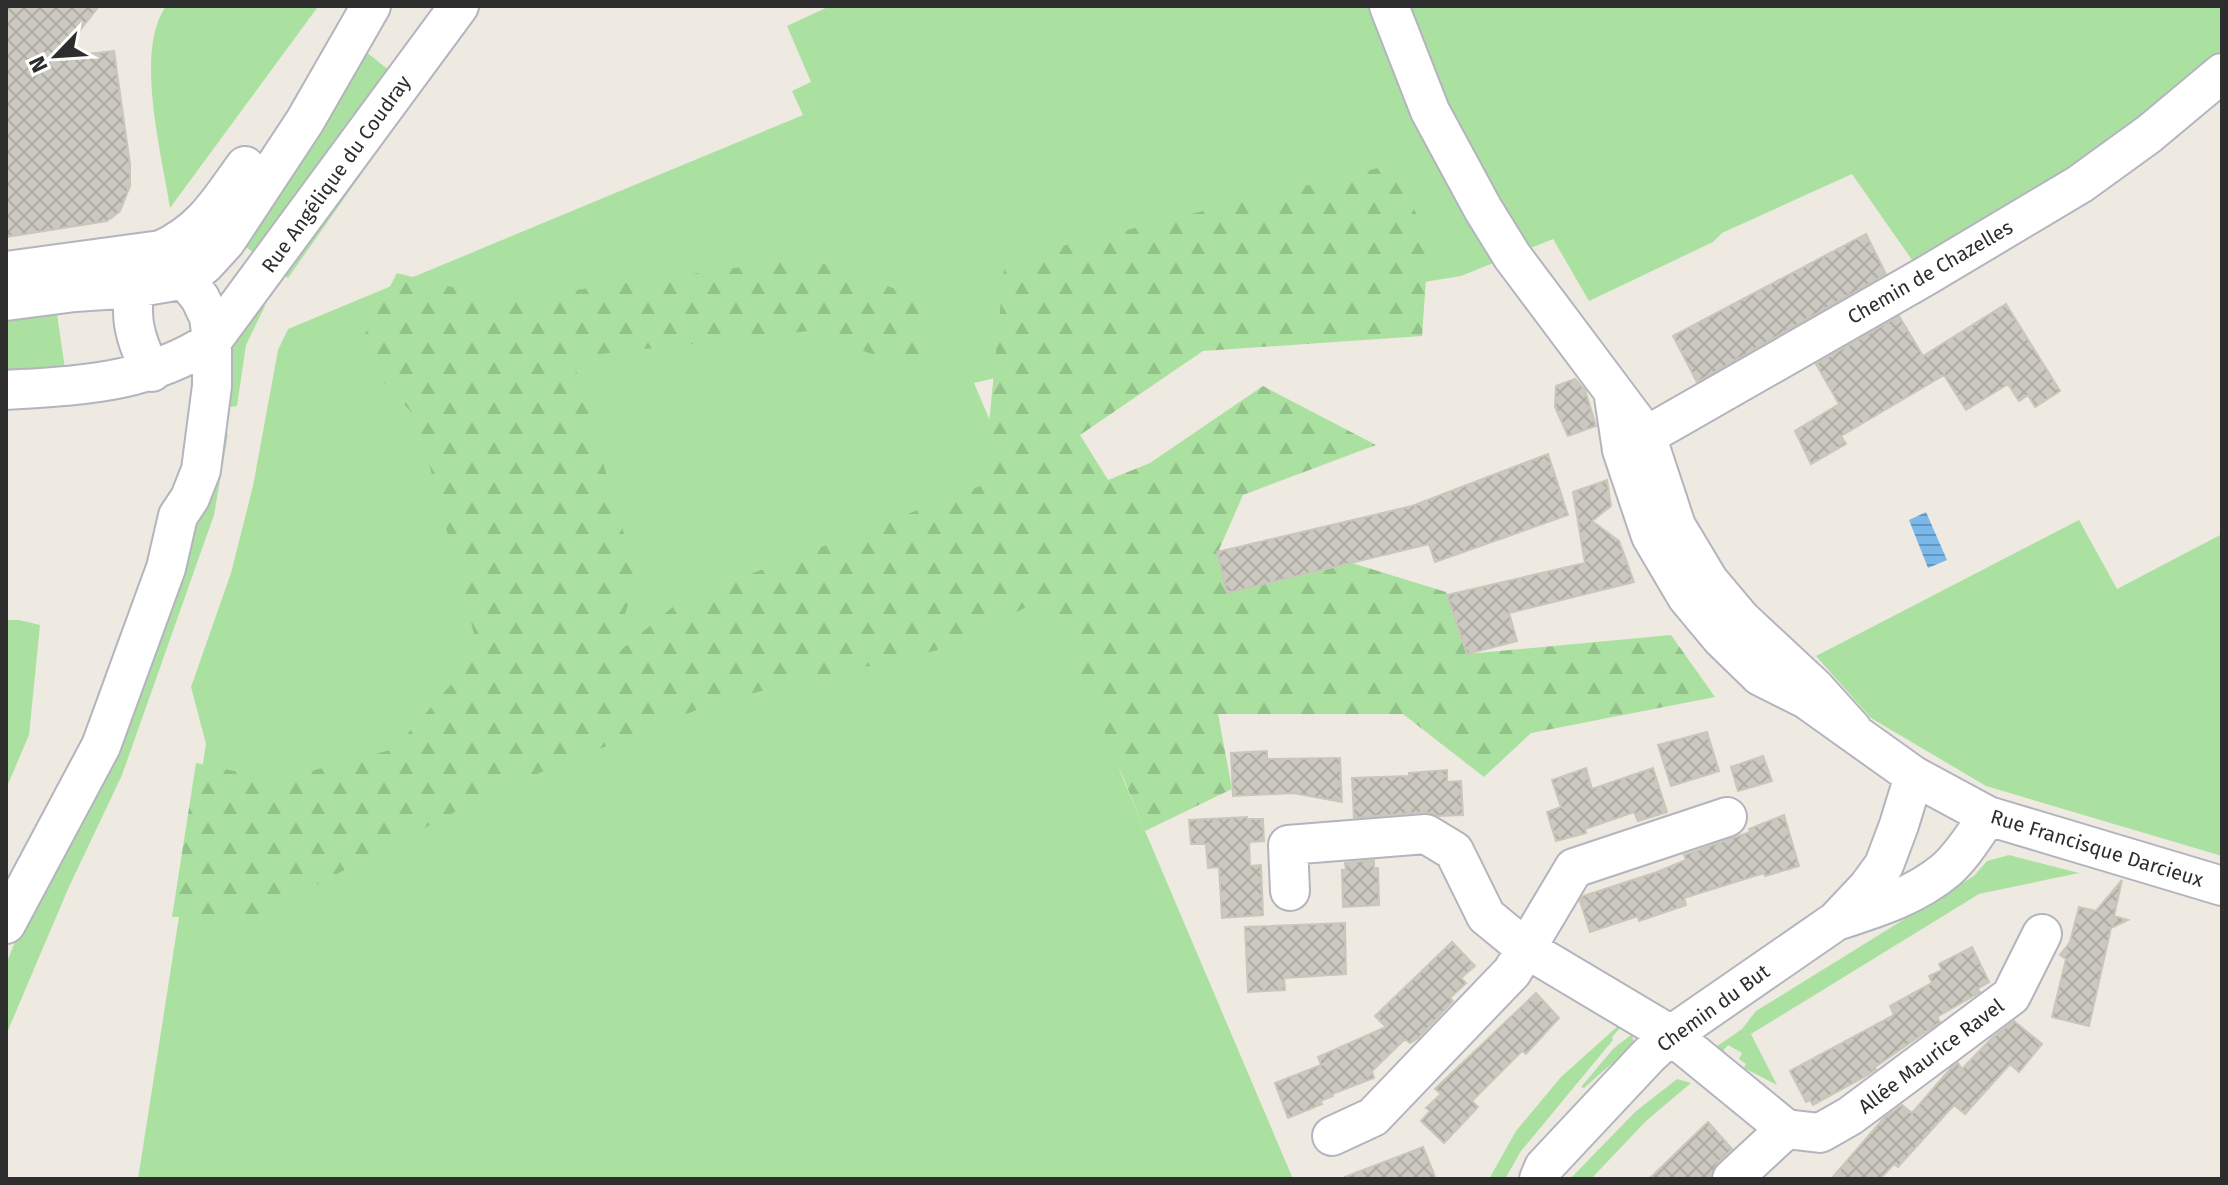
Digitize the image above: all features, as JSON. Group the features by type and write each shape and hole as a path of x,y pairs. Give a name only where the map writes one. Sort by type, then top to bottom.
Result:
{"street":[{"name":"Rue Angélique du Coudray","path":"6,390 89,385 152,372 171,365 212,341 459,6"},
{"name":"Rue Francisque Darcieux","path":"1389,6 1430,111 1483,209 1512,256 1614,395 1634,442 1651,536 1687,597 1722,639 1760,676 1806,699 1914,776 1988,816 2222,886"},
{"path":"187,279 226,241 305,121 369,10"},
{"path":"6,301 75,292 145,264 180,241 207,219 290,103 369,10"},
{"name":"Chemin de Chazelles","path":"1634,442 2080,184 2149,134 2222,73"},
{"path":"6,271 145,264 187,279 209,317 212,386 201,470 190,498 178,516 166,568 101,746 6,924"},
{"path":"145,264 131,314 141,353 152,372"},
{"name":"Chemin du But","path":"1539,1179 1544,1167 1671,1035 1836,921 1868,887 1884,865 1914,776"},
{"name":"Chemin du But","path":"1836,921 1894,902 1945,870 1968,846 1988,816"},
{"path":"1332,1136 1373,1117 1512,972 1574,868 1727,817"},
{"path":"1290,891 1288,845 1426,834 1454,851 1486,916 1525,948 1671,1035 1786,1129 1732,1179"},
{"name":"Allée Maurice Ravel","path":"1786,1129 1820,1133 1850,1116 2011,996 2042,934"}],"green space":[{"path":"166,6 317,8 170,208 151,75 157,25"},
{"path":"830,6 2222,6 2222,51 2167,96 2081,158 1963,233 1912,260 1852,174 1722,233 1713,242 1589,301 1553,239 1461,276 1369,291 974,383 1037,532 1123,779 1293,1179 138,1179 206,744 191,687 231,573 253,486 278,350 288,329 803,115 792,91 811,82 787,26"},
{"path":"360,47 395,75 258,257 238,240"},
{"path":"394,105 403,115 288,278 276,270"},
{"path":"1390,165 1429,237 1422,336 1203,351 1080,435 1108,480 1150,463 1263,386 1376,445 1243,495 1218,552 1227,593 1352,563 1446,592 1467,654 1671,635 1715,697 1531,733 1484,777 1403,714 1218,714 1232,789 1145,831 1049,596 942,649 719,701 497,790 257,916 172,917 196,763 277,780 394,749 479,653 417,418 355,353 397,273 503,300 807,258 933,302 918,371 809,331 572,357 637,578 610,659 680,601 983,485 1005,260"},
{"path":"257,298 265,306 246,345 237,406 215,409 225,345"},
{"path":"56,307 66,376 6,381 6,315"},
{"path":"228,434 214,515 122,775 68,889 6,1035 6,964 67,848 210,438"},
{"path":"2079,520 2117,589 2222,534 2222,856 1986,786 1871,718 1816,656"},
{"path":"6,620 40,625 29,735 6,789"},
{"path":"2009,855 2079,873 1979,894 1751,1034 1777,1085 1744,1068 1746,1064 1739,1059 1742,1053 1728,1045 1717,1058 1710,1051 1742,1029 1756,1011 1974,876 1987,861"},
{"path":"1619,1025 1621,1027 1612,1037 1613,1040 1521,1151 1505,1179 1489,1179 1516,1131 1561,1077"},
{"path":"1632,1034 1634,1044 1584,1088 1581,1087 1613,1049"},
{"path":"1677,1079 1691,1083 1646,1121 1591,1179 1570,1179 1635,1112"}],"water":[{"path":"1926,512 1947,560 1928,568 1909,520"}],"building":[{"path":"6,6 99,6 59,57 114,51 130,164 130,186 120,211 107,221 6,237"},
{"path":"1866,234 1886,274 1697,382 1673,336"},
{"path":"2006,304 2060,391 2035,407 2028,395 2019,401 2008,384 1966,410 1944,375 1841,436 1846,444 1811,464 1795,431 1839,404 1816,364 1899,316 1923,356"},
{"path":"1575,379 1585,390 1596,426 1568,436 1555,407 1556,386"},
{"path":"1548,454 1568,515 1435,562 1429,544 1227,593 1217,552 1412,506"},
{"path":"1607,480 1611,506 1592,521 1619,541 1634,582 1509,613 1517,641 1467,654 1447,595 1585,563 1573,492"},
{"path":"1707,732 1719,771 1671,786 1658,745"},
{"path":"1267,751 1267,759 1340,758 1342,802 1293,793 1233,796 1231,753"},
{"path":"1763,756 1772,781 1738,791 1731,767"},
{"path":"1586,768 1592,789 1653,768 1667,812 1638,821 1634,812 1585,829 1586,833 1556,841 1547,812 1561,807 1552,780"},
{"path":"1447,770 1447,782 1461,781 1463,815 1439,816 1424,812 1354,818 1352,778 1409,776 1409,773"},
{"path":"1784,815 1799,866 1765,876 1764,873 1684,898 1686,905 1639,921 1638,916 1590,932 1580,901 1583,896 1657,872 1686,860 1684,855 1750,832 1749,829"},
{"path":"1263,819 1264,841 1249,842 1250,866 1261,865 1263,915 1222,918 1219,867 1208,868 1206,844 1191,844 1189,820"},
{"path":"1374,860 1374,869 1378,868 1379,905 1343,907 1342,870 1346,870 1345,863"},
{"path":"2122,880 2114,916 2128,920 2111,928 2089,1026 2052,1017 2066,959 2060,955 2070,942 2079,907 2096,911"},
{"path":"1345,923 1346,974 1284,978 1285,990 1248,992 1245,927"},
{"path":"1452,942 1475,966 1461,978 1466,983 1450,998 1453,1001 1418,1038 1410,1043 1405,1039 1372,1071 1374,1078 1332,1094 1320,1101 1322,1104 1288,1118 1275,1083 1321,1065 1318,1057 1386,1027 1375,1016"},
{"path":"1972,947 1989,982 1977,989 1980,992 1937,1017 1940,1022 1866,1076 1813,1105 1810,1100 1806,1102 1790,1071 1894,1015 1890,1006 1932,983 1929,976 1942,970 1939,964"},
{"path":"1536,993 1559,1018 1526,1054 1522,1051 1472,1101 1478,1107 1444,1143 1421,1121 1430,1111 1426,1108 1441,1094 1435,1089"},
{"path":"2014,1021 2042,1044 2019,1072 2010,1064 1965,1114 1954,1105 1898,1167 1894,1164 1880,1179 1831,1179 1884,1118 1902,1105 1912,1113 1951,1068 1958,1063 1962,1069"},
{"path":"1708,1122 1732,1149 1717,1163 1711,1179 1649,1179"},
{"path":"1423,1147 1436,1179 1345,1179 1345,1177"}]}
